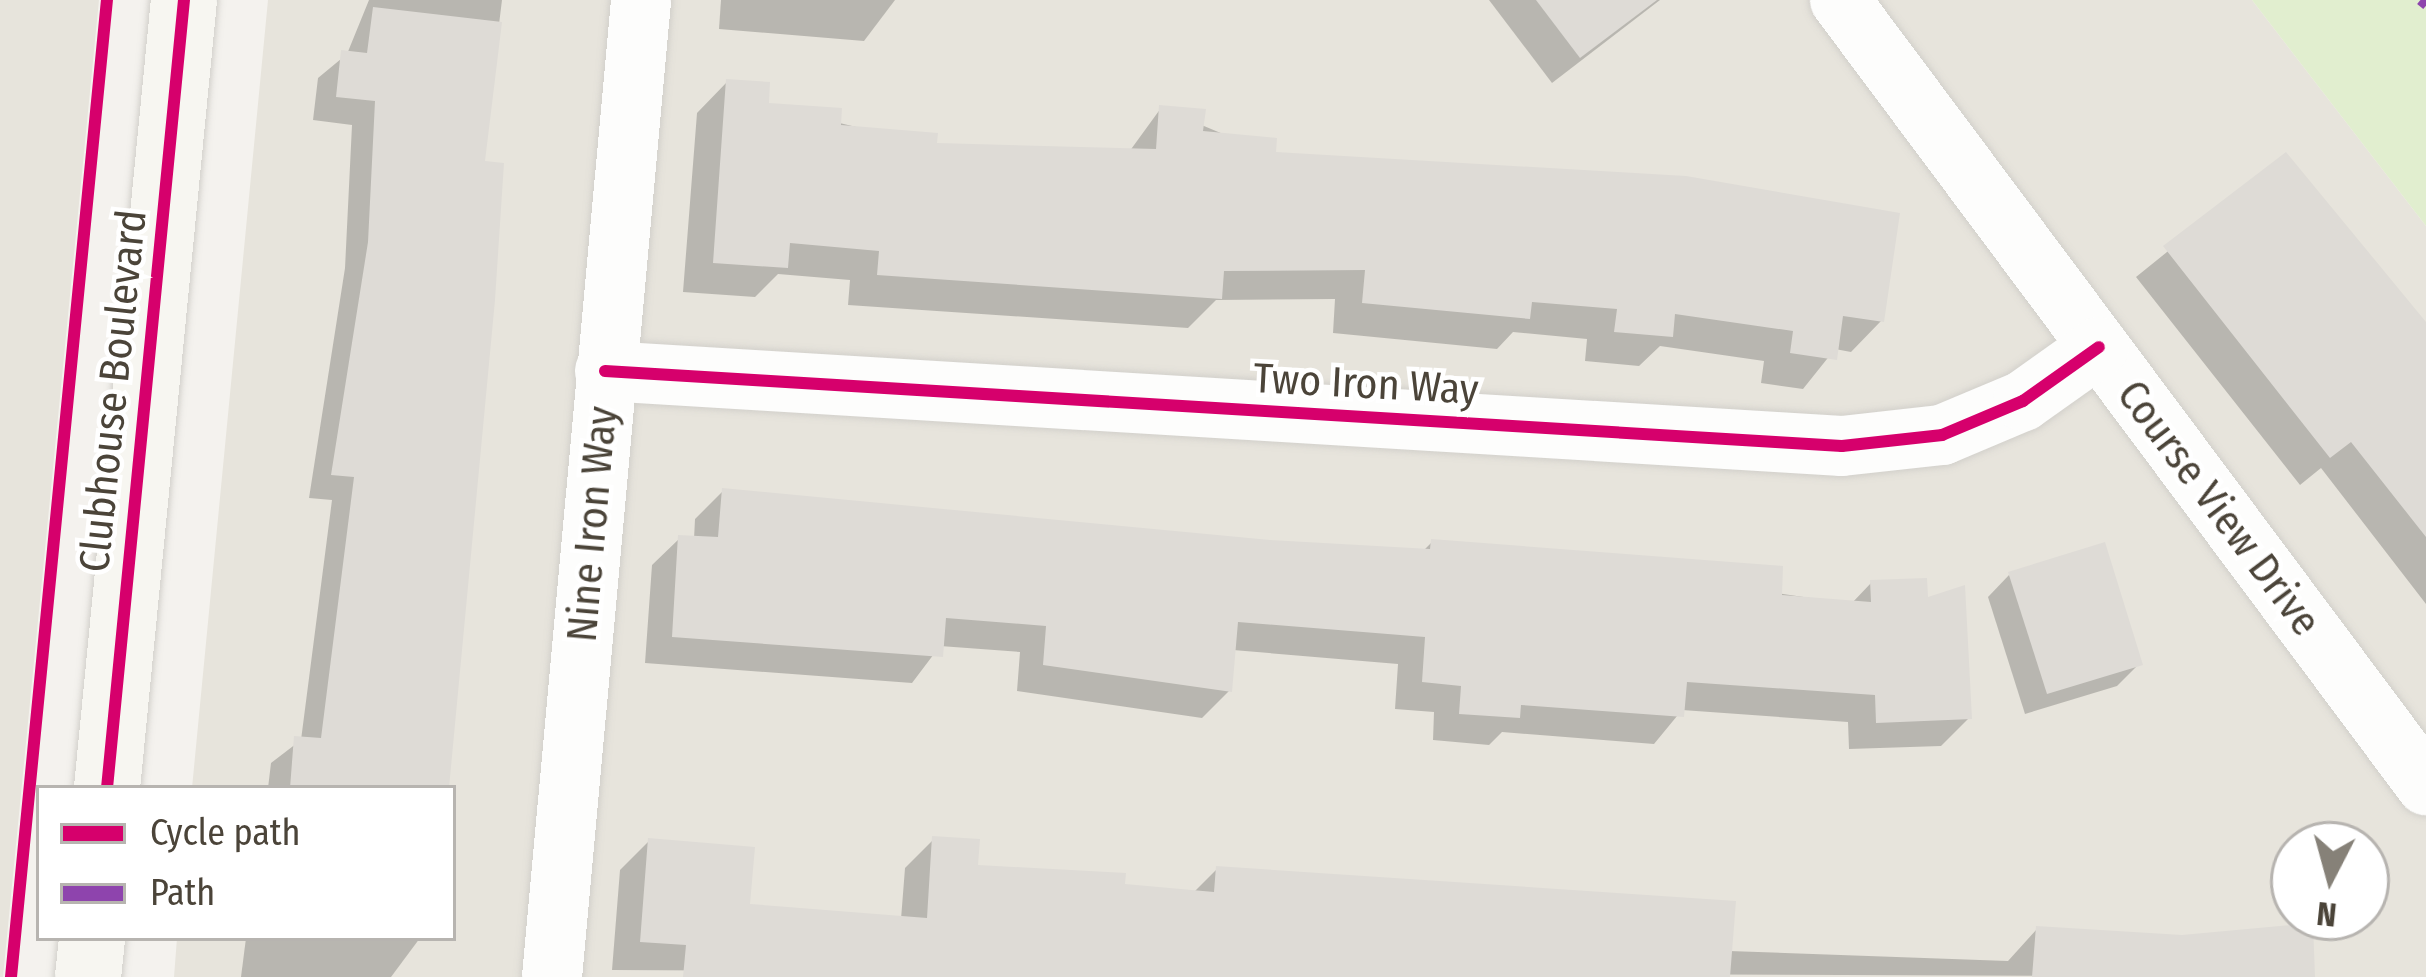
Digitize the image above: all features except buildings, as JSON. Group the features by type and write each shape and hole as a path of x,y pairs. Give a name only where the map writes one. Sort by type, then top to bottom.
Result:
{"street":[{"name":"Clubhouse Boulevard","path":"107,785 184,0"},
{"name":"Nine Iron Way","path":"552,977 641,0"},
{"name":"Course View Drive","path":"1840,0 2426,785"},
{"name":"Two Iron Way","path":"605,371 1842,446 1942,435 2023,401 2099,347"},
{"path":"88,977 92,941"}],"shaded area":[{"path":"0,0 99,0 3,977 0,977"},
{"path":"268,0 2252,0 2426,226 2426,977 174,977 177,941 456,941 456,785 192,785"}],"green space":[{"path":"2252,0 2426,0 2426,226"}],"marked path":[{"path":"2420,0 2426,5"}],"cycle path":[{"path":"11,977 107,0"},
{"path":"107,785 184,0"},
{"path":"605,371 1842,446 1942,435 2023,401 2099,347"}]}
